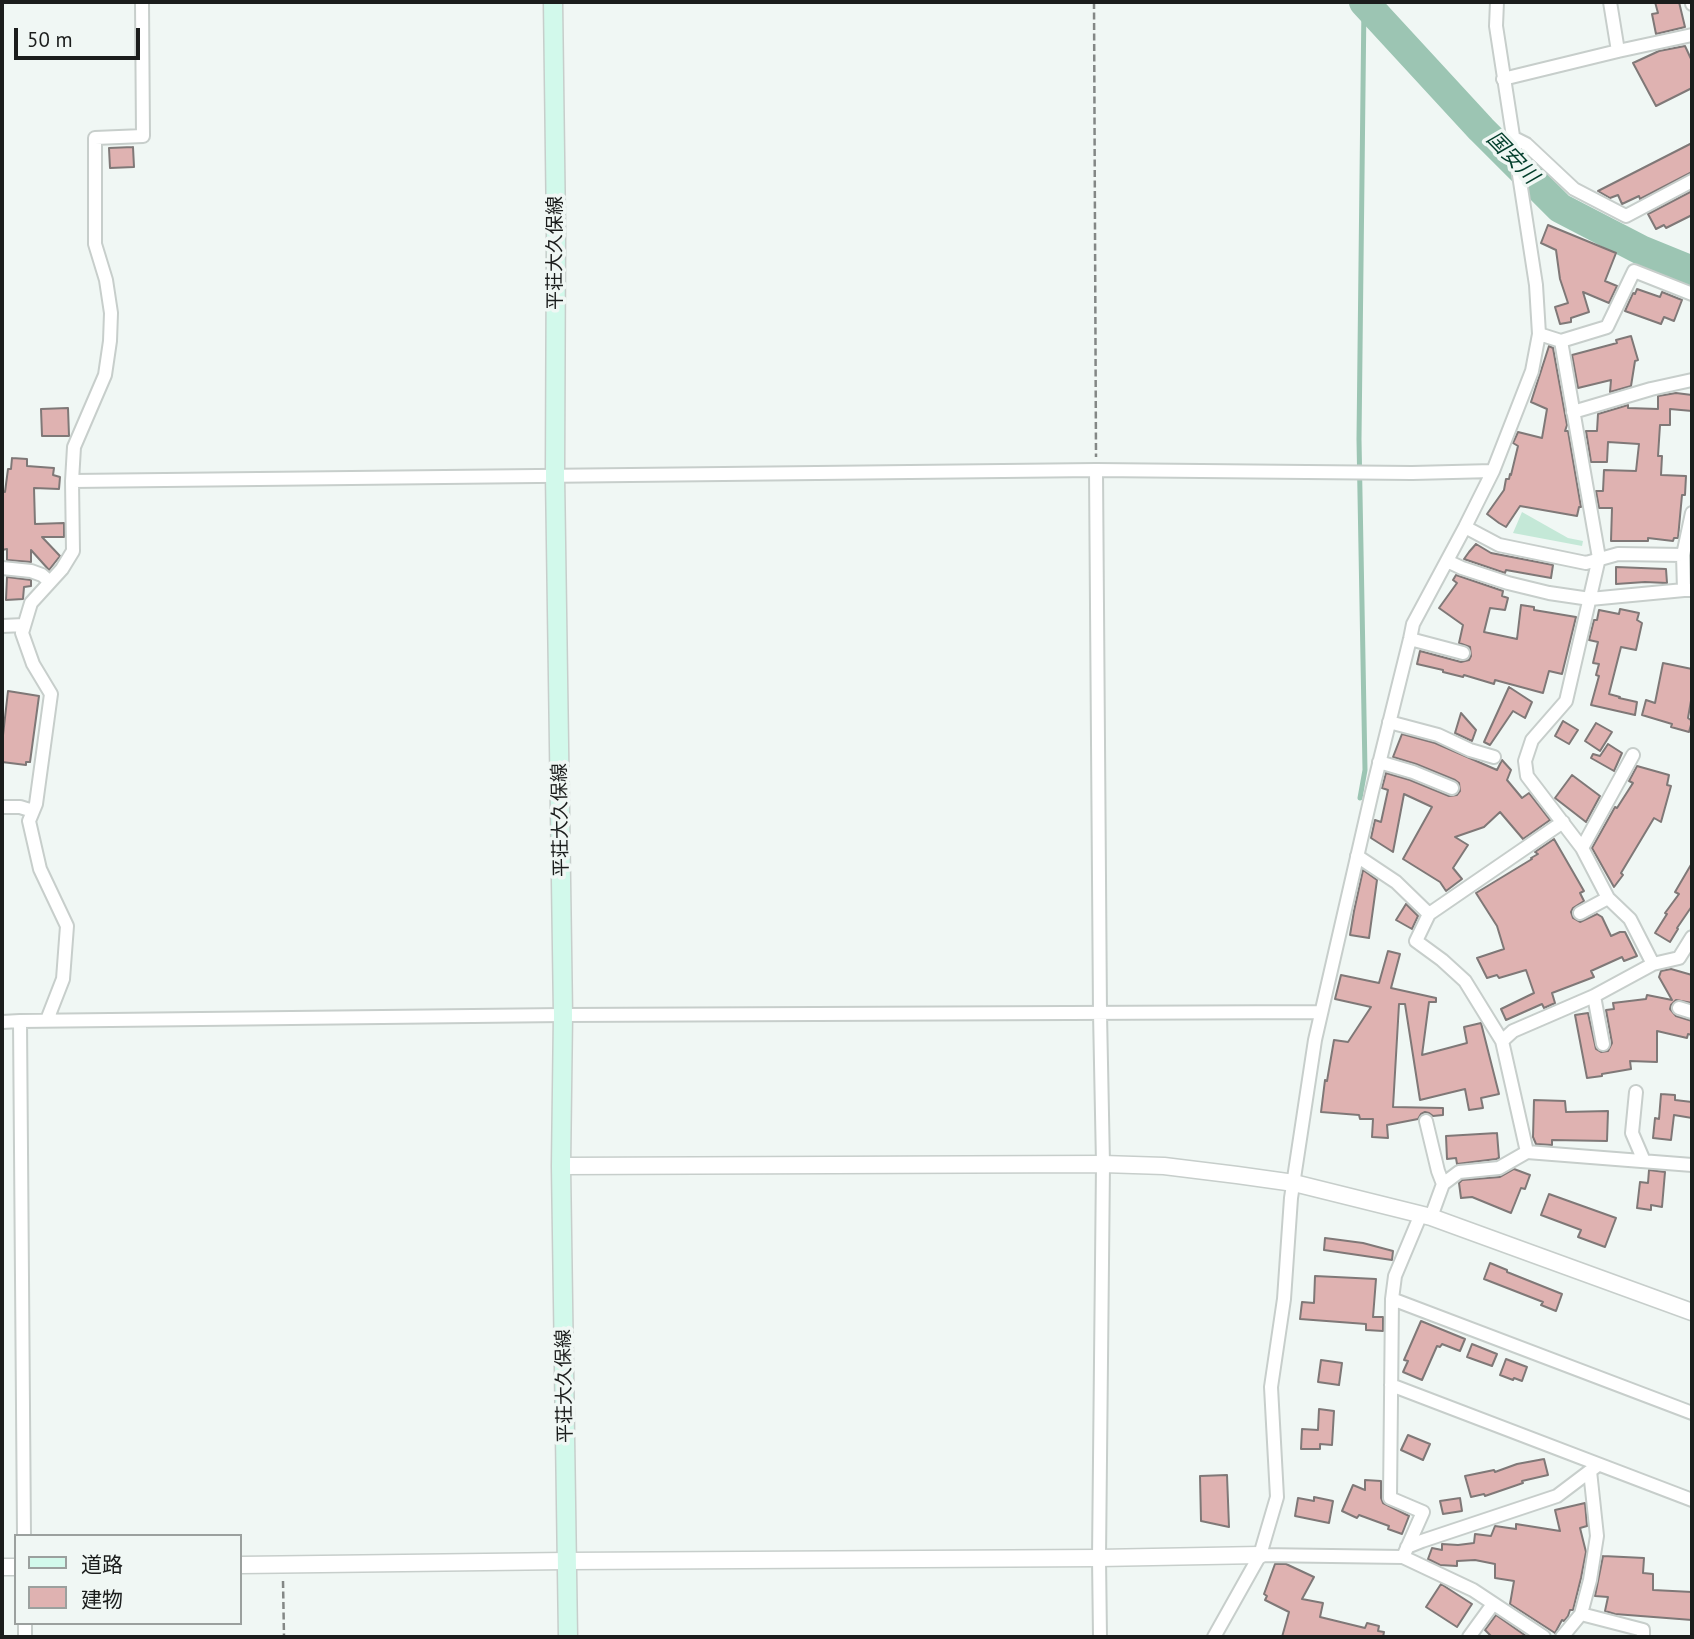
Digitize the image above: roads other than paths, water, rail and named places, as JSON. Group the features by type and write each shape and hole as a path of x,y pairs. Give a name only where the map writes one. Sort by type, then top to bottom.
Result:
{"main road":[{"name":"平荘大久保線","path":"553,2 555,475 564,1015 561,1166 568,1637"}],"street":[{"path":"47,1020 63,979 67,926 40,869 29,821 36,804 51,694 33,664 22,632 31,603 62,569 73,551 74,447 105,375 110,341 111,313 108,291 95,244 95,138 143,136 142,2"},
{"path":"1214,1637 1260,1555 1277,1497 1271,1387 1284,1299 1291,1198 1315,1040 1413,624 1493,471 1532,371 1539,334 1536,285 1496,26 1497,2"},
{"path":"1610,2 1618,51"},
{"path":"1503,79 1692,35"},
{"path":"1512,137 1526,145 1574,189 1626,216 1692,181"},
{"path":"1539,334 1561,341 1607,327 1634,271 1692,295"},
{"path":"1561,341 1599,558 1566,701 1532,740 1525,761 1527,776 1583,848 1608,898 1630,919 1653,964"},
{"path":"1573,412 1692,380"},
{"path":"72,481 1096,470 1398,473 1493,471"},
{"path":"1096,470 1102,1164 1100,1637"},
{"path":"1447,561 1508,583 1590,599 1688,590 1683,555 1692,513"},
{"path":"1465,527 1499,545 1586,563 1618,554 1683,555"},
{"path":"2,568 31,571 50,582"},
{"path":"2,626 24,625"},
{"path":"1410,639 1463,653"},
{"path":"1389,722 1438,735 1470,750 1494,757"},
{"path":"1583,848 1633,755"},
{"path":"1379,762 1452,788"},
{"path":"2,807 20,807 33,811"},
{"path":"1527,1152 1502,1041 1465,981 1442,960 1416,942 1429,914 1563,822"},
{"path":"1357,856 1396,882 1429,914"},
{"path":"1580,913 1608,898"},
{"path":"1679,958 1692,937"},
{"path":"1502,1041 1513,1031 1594,996 1653,964 1679,958 1692,963"},
{"path":"1594,996 1602,1044"},
{"path":"2,1022 564,1015 1321,1012"},
{"path":"20,1021 24,1534"},
{"path":"1636,1093 1632,1133 1644,1161"},
{"path":"1426,1121 1443,1184"},
{"path":"1405,1552 1423,1512 1390,1498 1392,1299 1395,1276 1443,1184 1459,1172 1499,1168 1527,1152 1692,1165"},
{"path":"561,1166 1164,1166 1294,1183 1426,1216 1692,1312"},
{"path":"1392,1299 1692,1413"},
{"path":"1391,1385 1594,1468 1692,1498"},
{"path":"1405,1552 1422,1541 1557,1496 1594,1468"},
{"path":"1562,1637 1581,1614 1590,1580 1597,1536 1594,1468"},
{"path":"242,1565 1100,1558 1405,1552 1473,1590 1544,1637"},
{"path":"1469,1637 1493,1604"},
{"path":"1581,1614 1643,1630 1643,1637"}],"waterway":[{"path":"1360,798 1365,770 1359,439 1364,2"},
{"name":"国安川","path":"1364,2 1481,129 1560,208 1641,250 1692,271"}]}
